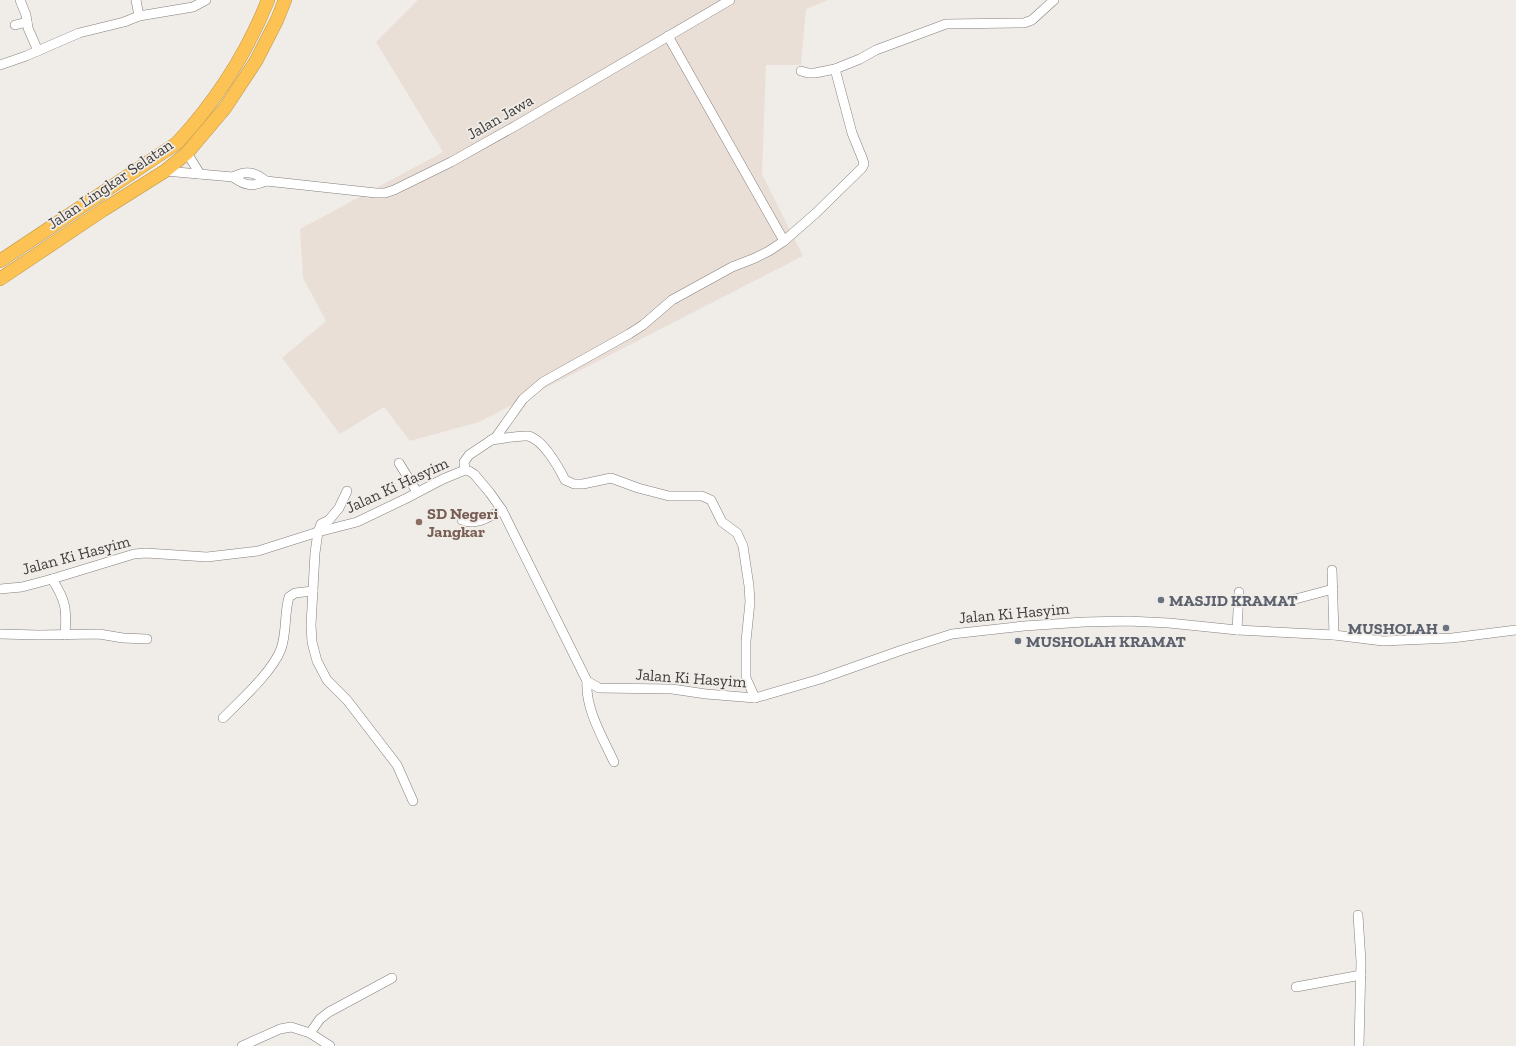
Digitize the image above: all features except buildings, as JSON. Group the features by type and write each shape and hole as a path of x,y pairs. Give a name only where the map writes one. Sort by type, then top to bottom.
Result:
{"highway":[{"name":"Jalan Lingkar Selatan","path":"0,279 164,171 187,153 205,122 219,92 242,52 268,0"},
{"name":"Jalan Lingkar Selatan","path":"0,261 177,143 225,108 256,61 277,20 285,0"}],"street":[{"path":"20,0 26,15 28,28 38,51"},
{"path":"136,0 139,16"},
{"path":"0,65 22,58 79,33 124,22 139,16 187,8 200,4 206,0"},
{"name":"Jalan Jawa","path":"164,171 233,177 241,184 259,184 266,181 376,194 394,190 451,162 517,125 730,0"},
{"path":"801,71 814,73 835,69 860,59 876,50 940,25 952,23 1024,23 1032,20 1054,0"},
{"path":"15,25 27,22"},
{"path":"668,36 784,241"},
{"path":"465,470 464,462 469,455 491,440 500,431 523,399 543,382 629,334 643,325 672,300 732,267 762,255 784,241 816,213 862,168 864,164 852,133 835,69"},
{"path":"187,153 200,174"},
{"path":"491,440 522,436 533,438 548,452 565,480 569,483 583,484 611,478 638,488 669,496 702,496 712,500 722,522 737,533 743,546 750,602 746,641 746,678 755,698"},
{"path":"399,464 417,492"},
{"name":"Jalan Ki Hasyim","path":"0,589 22,587 134,554 146,552 207,557 258,551 318,532 357,522 465,470 474,474 502,510 587,681 599,688 672,689 706,694 755,698 820,679 938,639 964,632 1084,622 1128,621 1169,623 1236,630 1334,635 1383,641 1452,638 1516,630"},
{"path":"347,491 339,508 329,520 321,524 318,532 311,633 314,652 327,680 347,700 397,765 413,801"},
{"path":"462,520 470,523 477,523 502,510"},
{"path":"1332,570 1334,635"},
{"path":"52,579 63,597 65,635"},
{"path":"1266,602 1288,601 1333,589"},
{"path":"223,718 253,688 278,654 283,640 289,597 298,592 313,591"},
{"path":"1236,630 1239,592"},
{"path":"0,634 108,634 123,638 147,638"},
{"path":"587,681 586,690 592,711 614,762"},
{"path":"1358,915 1361,975 1359,1046"},
{"path":"1296,987 1361,975"},
{"path":"310,1033 320,1019 328,1012 392,978"},
{"path":"243,1046 286,1028 297,1028 310,1033 330,1046"}],"shaded area":[{"path":"418,0 828,0 806,9 801,65 766,65 762,174 803,256 479,422 410,441 384,407 340,434 282,358 326,321 303,278 300,229 443,152 376,42"}],"place":[{"name":"SD Negeri Jangkar","path":"419,522"},
{"name":"MASJID KRAMAT","path":"1161,600"},
{"name":"MUSHOLAH","path":"1446,628"},
{"name":"MUSHOLAH KRAMAT","path":"1018,641"}]}
